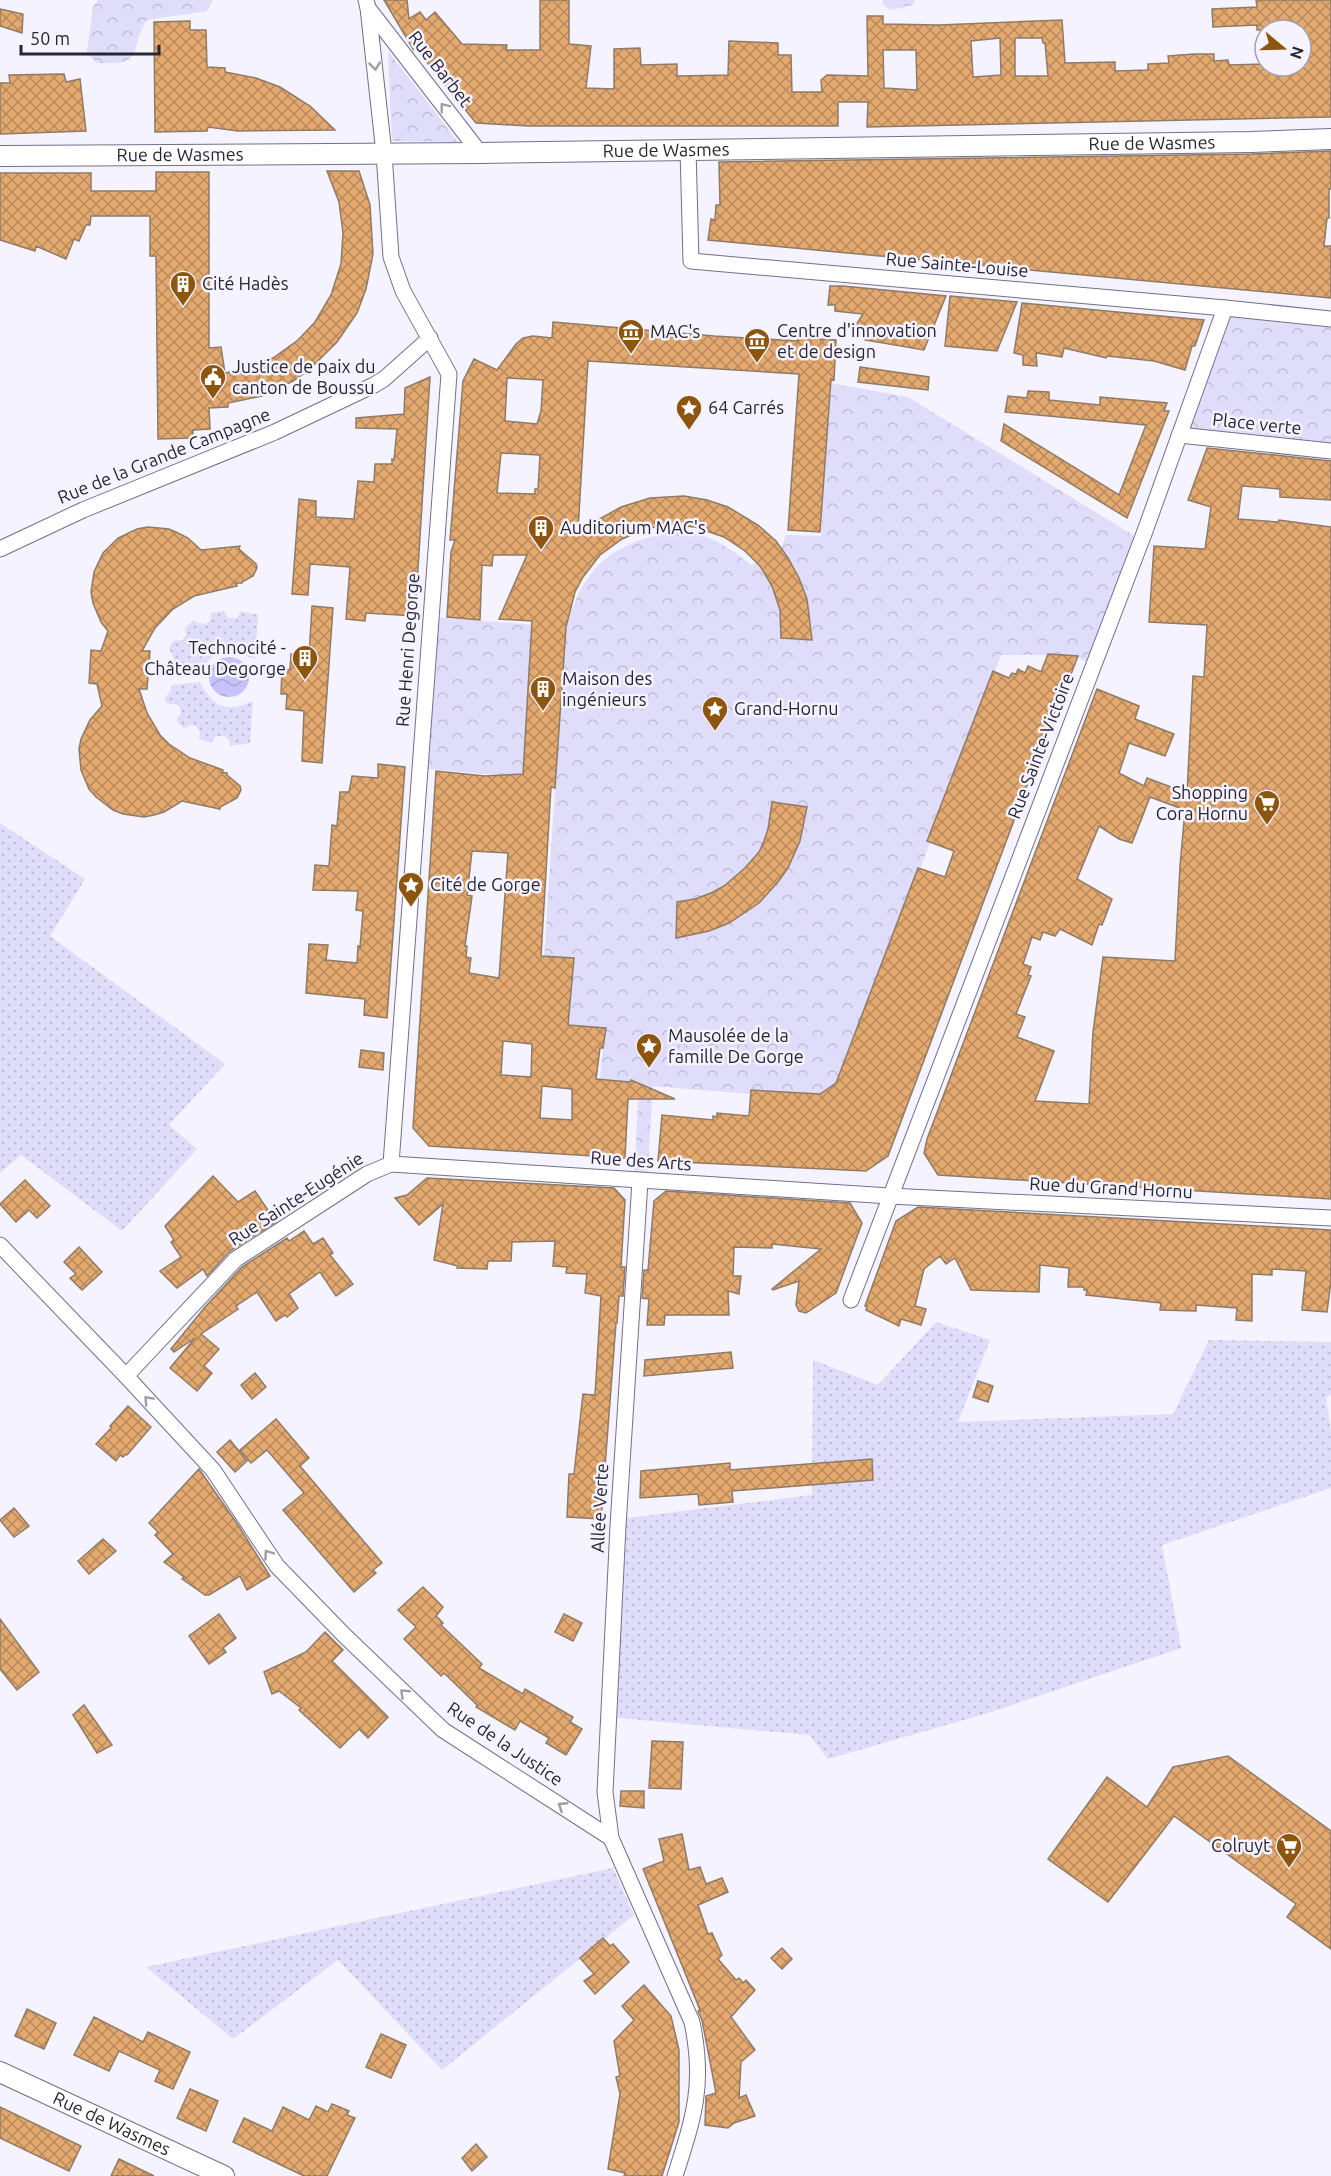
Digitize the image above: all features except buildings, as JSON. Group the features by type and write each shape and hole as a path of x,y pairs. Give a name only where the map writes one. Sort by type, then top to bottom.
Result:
{"street":[{"name":"Rue Barbet","path":"367,4 384,153"},
{"name":"Rue Barbet","path":"367,4 480,153"},
{"name":"Rue de Wasmes","path":"0,156 480,153 1331,139"},
{"name":"Rue Sainte-Louise","path":"688,149 691,261 1331,319"},
{"name":"Rue Henri Degorge","path":"384,153 391,257 403,291 449,374 391,1164"},
{"name":"Rue Sainte-Victoire","path":"851,1300 1145,531 1225,308"},
{"name":"Rue de la Grande Campagne","path":"0,549 82,510 275,432 374,385 430,338"},
{"name":"Place verte","path":"1179,435 1331,451"},
{"name":"Rue des Arts","path":"391,1164 890,1196"},
{"name":"Rue Sainte-Eugénie","path":"126,1376 236,1259 367,1174 391,1164"},
{"name":"Allée Verte","path":"611,1838 605,1792 618,1526 640,1180"},
{"name":"Rue du Grand Hornu","path":"890,1196 1331,1218"},
{"name":"Rue de la Justice","path":"0,1245 213,1470 276,1566 330,1622 443,1730 611,1838"},
{"path":"611,1838 692,2022 697,2046 699,2073 696,2102 675,2176"},
{"name":"Rue de Wasmes","path":"0,2072 224,2176"}],"green space":[{"path":"98,0 213,0 207,11 147,20 130,59 123,62 97,63 87,53 93,7"},
{"path":"883,0 915,0 913,5 890,10 883,4"},
{"path":"388,51 458,142 392,141"},
{"path":"1225,308 1331,319 1331,451 1179,435"},
{"path":"829,383 908,397 1141,540 1088,663 1074,655 1001,655 841,1078 820,1100 653,1086 647,1181 634,1180 639,1082 600,1080 605,1027 568,1025 572,961 544,959 555,788 521,785 518,777 419,768 430,617 565,627 581,589 594,570 612,554 641,540 673,533 699,535 712,539 751,565 780,552 786,535 821,536"},
{"path":"224,611 227,617 232,618 237,618 241,611 258,615 255,659 240,651 226,649 216,654 201,669 173,661 174,658 169,649 173,641 183,640 186,635 185,628 194,620 205,624 210,621 211,613"},
{"path":"200,682 210,698 222,706 235,707 253,701 250,743 230,746 229,740 224,736 216,736 211,743 199,739 200,732 196,726 190,725 184,729 176,720 181,710 177,704 168,704 164,699 172,685"},
{"path":"0,823 85,879 50,936 225,1064 169,1125 197,1149 122,1231 21,1155 0,1173"},
{"path":"936,1322 990,1340 958,1422 1173,1414 1209,1340 1331,1342 1331,1394 1326,1398 1331,1431 1331,1488 1162,1545 1181,1648 988,1713 828,1759 809,1735 609,1717 619,1519 812,1495 813,1360 878,1385"},
{"path":"613,1868 634,1915 442,2070 338,1960 233,2039 146,1967"}],"water":[{"path":"229,657 237,658 243,663 248,669 248,685 243,691 237,696 229,697 221,696 215,691 210,685 209,677 210,669 215,663 221,658"}],"place":[{"name":"Cité Hadès","path":"183,307"},
{"name":"MAC's","path":"631,355"},
{"name":"Centre d'innovation et de design","path":"757,364"},
{"name":"Justice de paix du canton de Boussu","path":"213,400"},
{"name":"64 Carrés","path":"689,431"},
{"name":"Auditorium MAC's","path":"541,551"},
{"name":"Technocité - Château Degorge","path":"305,681"},
{"name":"Maison des ingénieurs","path":"543,712"},
{"name":"Grand-Hornu","path":"715,732"},
{"name":"Shopping Cora Hornu","path":"1267,826"},
{"name":"Cité de Gorge","path":"411,908"},
{"name":"Mausolée de la famille De Gorge","path":"649,1069"},
{"name":"Colruyt","path":"1289,1869"}]}
